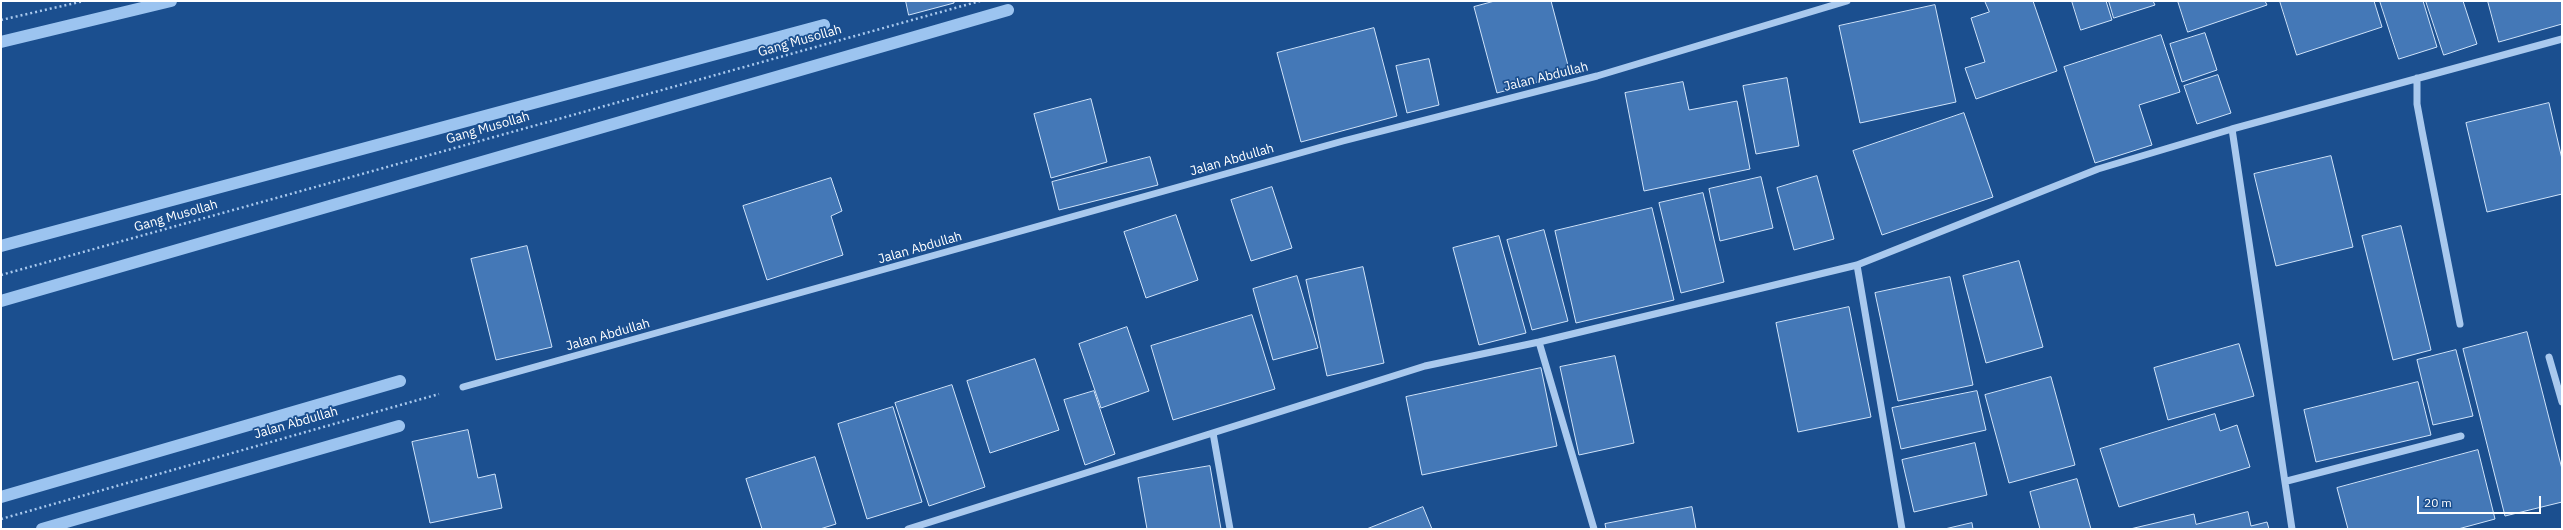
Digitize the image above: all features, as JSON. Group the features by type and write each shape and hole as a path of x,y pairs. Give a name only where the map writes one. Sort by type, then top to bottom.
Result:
{"street":[{"name":"Jalan Abdullah","path":"463,388 1343,141 1597,76 1847,1"},
{"path":"908,529 1425,366 1539,342 1857,265 2098,169 2232,129 2562,39"},
{"path":"2417,78 2417,104 2460,324"},
{"path":"2232,129 2292,529"},
{"path":"1857,265 1902,529"},
{"path":"1539,342 1594,529"},
{"path":"2550,357 2562,402"},
{"path":"1212,433 1230,529"},
{"path":"2286,482 2461,436"}],"path":[{"path":"1,20 84,1"},
{"name":"Gang Musollah","path":"1,275 980,1"},
{"name":"Jalan Abdullah","path":"1,519 463,388"}],"building":[{"path":"906,1 954,1 954,3 909,15"},
{"path":"1495,1 1551,1 1570,73 1497,93 1474,7"},
{"path":"1985,1 2033,1 2057,71 1976,99 1965,68 1985,62 1971,18 1989,12"},
{"path":"2072,1 2106,1 2112,20 2081,30"},
{"path":"2109,1 2153,1 2155,5 2114,18"},
{"path":"2178,1 2265,1 2267,5 2188,32"},
{"path":"2280,1 2374,1 2382,27 2297,55"},
{"path":"2380,1 2423,1 2437,47 2399,59"},
{"path":"2426,1 2463,1 2477,44 2444,55"},
{"path":"2488,1 2562,1 2562,24 2499,42"},
{"path":"1935,5 1956,102 1860,123 1839,26"},
{"path":"1374,28 1397,116 1301,142 1277,53"},
{"path":"2205,33 2217,70 2182,82 2170,44"},
{"path":"2161,35 2180,92 2139,105 2152,145 2095,163 2064,67"},
{"path":"1429,59 1439,105 1407,113 1396,66"},
{"path":"2218,75 2231,113 2197,124 2184,86"},
{"path":"1787,78 1799,146 1756,154 1743,86"},
{"path":"1683,82 1689,110 1737,101 1750,169 1644,191 1625,93"},
{"path":"1091,99 1107,162 1051,178 1034,114"},
{"path":"2549,103 2562,159 2562,194 2487,212 2466,123"},
{"path":"1964,113 1993,197 1882,235 1853,151"},
{"path":"2331,156 2353,247 2276,266 2254,174"},
{"path":"1150,157 1158,185 1059,210 1052,182"},
{"path":"1817,176 1834,239 1794,250 1777,188"},
{"path":"1761,177 1773,228 1720,241 1709,189"},
{"path":"831,178 842,211 831,216 843,255 767,280 743,206"},
{"path":"1272,187 1292,248 1251,261 1231,200"},
{"path":"1703,193 1724,282 1681,293 1659,203"},
{"path":"1652,208 1674,300 1576,323 1555,231"},
{"path":"1176,215 1198,280 1146,298 1124,232"},
{"path":"2401,226 2431,350 2393,360 2362,236"},
{"path":"1544,230 1568,321 1532,330 1507,240"},
{"path":"1499,236 1526,333 1479,345 1453,248"},
{"path":"527,246 552,347 496,360 471,259"},
{"path":"2019,261 2043,347 1986,363 1963,276"},
{"path":"1363,267 1384,363 1327,376 1306,280"},
{"path":"1297,276 1318,348 1273,360 1253,289"},
{"path":"1950,277 1973,385 1898,401 1875,293"},
{"path":"1849,307 1871,417 1798,432 1776,323"},
{"path":"1252,315 1275,389 1173,420 1151,346"},
{"path":"1127,327 1149,391 1101,408 1079,344"},
{"path":"2527,332 2562,469 2562,502 2505,516 2463,349"},
{"path":"2239,344 2254,396 2168,420 2154,368"},
{"path":"2456,350 2473,416 2433,425 2417,360"},
{"path":"1615,356 1634,443 1579,455 1560,367"},
{"path":"1035,359 1059,430 990,453 967,381"},
{"path":"1541,368 1557,446 1422,475 1406,397"},
{"path":"2051,377 2075,465 2009,483 1985,395"},
{"path":"2418,382 2431,435 2316,462 2304,410"},
{"path":"952,385 985,487 929,506 895,403"},
{"path":"1094,391 1115,454 1085,465 1064,400"},
{"path":"1977,391 1986,430 1901,449 1892,408"},
{"path":"893,407 922,502 867,519 838,424"},
{"path":"2215,414 2220,431 2237,425 2250,467 2119,507 2100,449"},
{"path":"468,430 478,478 495,474 502,508 430,523 412,442"},
{"path":"1975,443 1987,495 1914,512 1902,460"},
{"path":"2478,450 2495,519 2458,529 2348,529 2337,488"},
{"path":"815,457 836,524 820,529 762,529 746,479"},
{"path":"1210,466 1221,529 1147,529 1138,478"},
{"path":"2077,479 2091,529 2040,529 2030,492"},
{"path":"1423,507 1432,529 1367,529"},
{"path":"1692,507 1696,529 1606,529 1605,524"},
{"path":"2248,512 2251,526 2267,522 2269,529 2130,529 2194,514 2196,524"},
{"path":"1972,523 1973,529 1945,529"}],"waterway":[{"path":"1,42 171,1"},
{"path":"1,301 1008,10"},
{"path":"1,246 824,25"},
{"path":"1,497 400,381"},
{"path":"42,529 399,426"}]}
